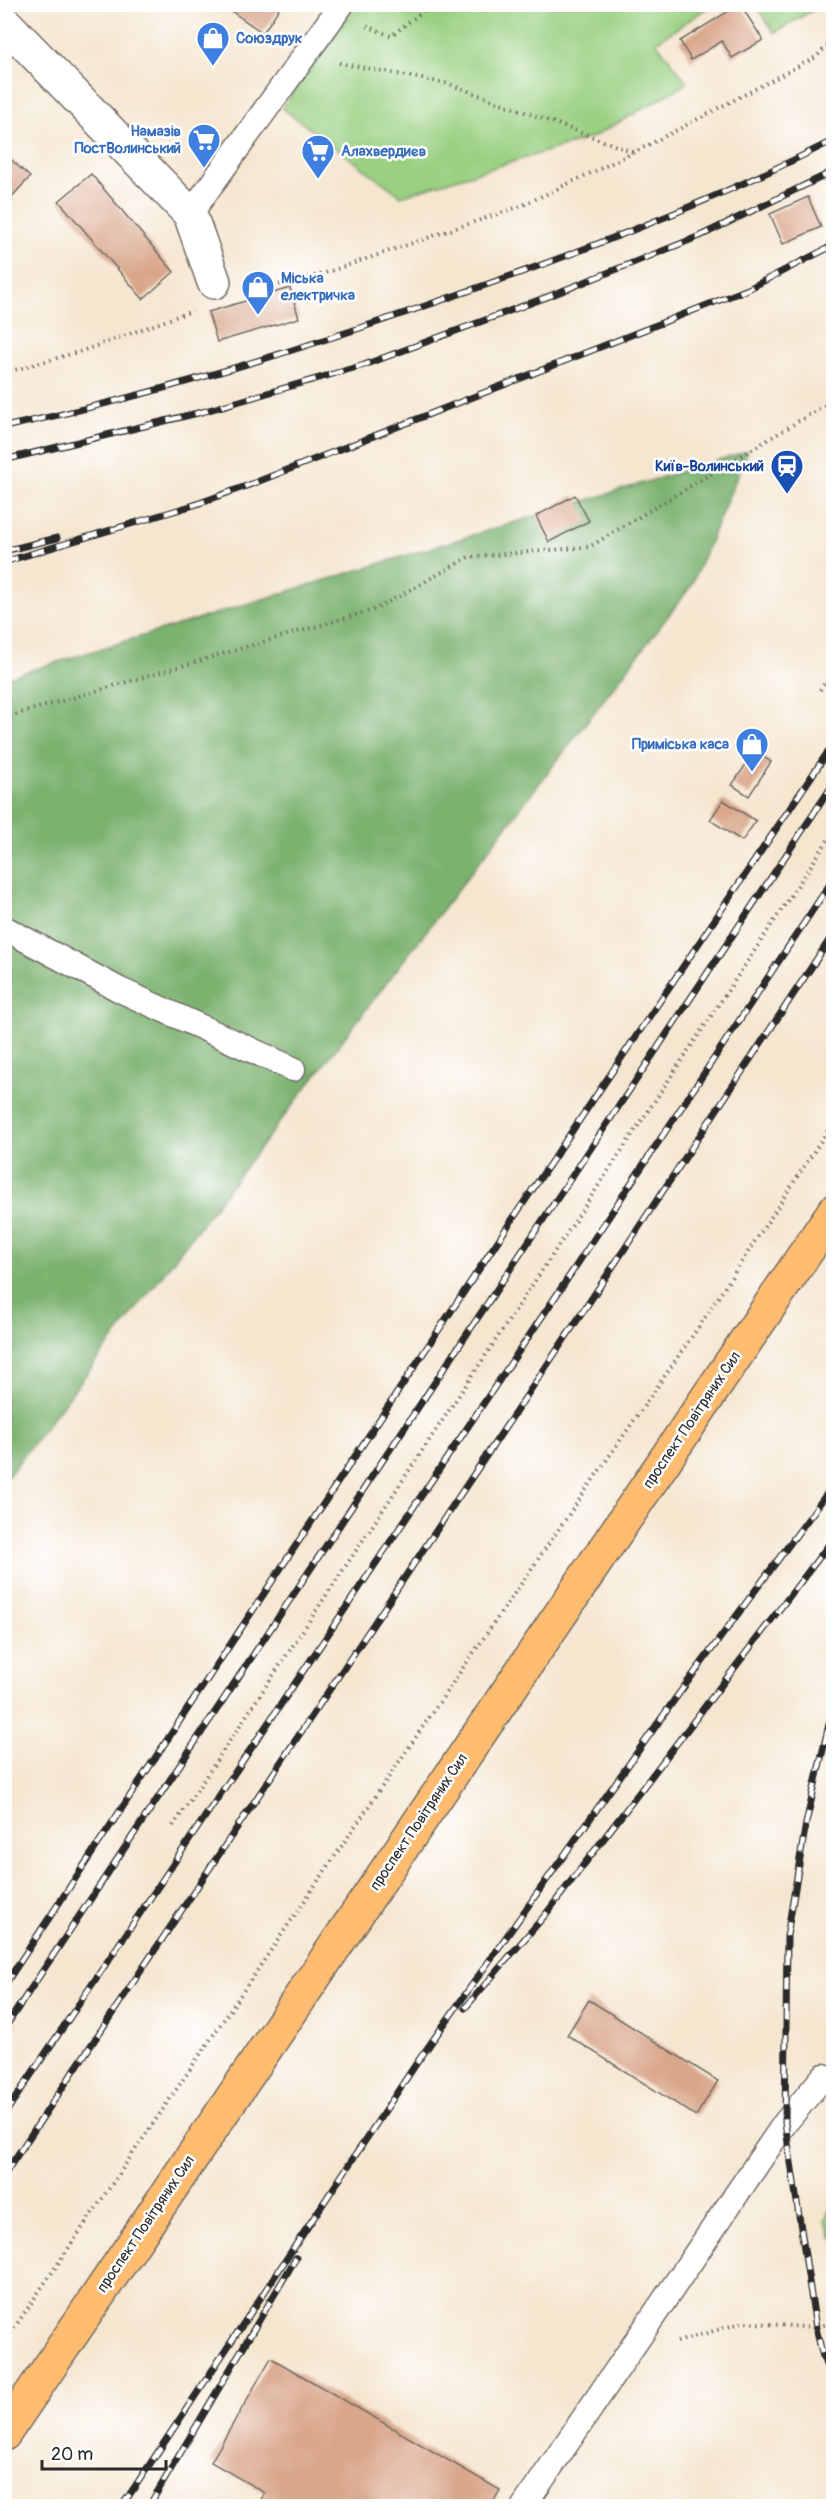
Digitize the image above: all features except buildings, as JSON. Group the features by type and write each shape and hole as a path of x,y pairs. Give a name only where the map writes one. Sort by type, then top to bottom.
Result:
{"main road":[{"name":"проспект Повітряних Сил","path":"4,2434 834,1211"}],"street":[{"path":"4,22 190,214 207,295"}],"lane":[{"path":"190,214 339,9"},
{"path":"4,928 120,990 293,1069"},
{"path":"524,2506 785,2122 830,2074"}],"path":[{"path":"339,9 391,36 432,4"},
{"path":"816,57 834,39"},
{"path":"245,293 322,274 521,206 633,153 816,57 834,44"},
{"path":"304,57 449,84 633,153"},
{"path":"4,373 82,351 207,295"},
{"path":"4,718 376,609 469,557 589,547 834,400"},
{"path":"820,690 834,669"},
{"path":"172,1826 834,831"},
{"path":"4,2343 456,1678 702,1322 834,1121"},
{"path":"621,2362 700,2334 744,2322 816,2328 834,2321"}],"green space":[{"path":"356,5 712,5 656,42 688,83 593,137 401,196 282,108"},
{"path":"756,5 822,5 774,33"},
{"path":"748,451 691,586 5,1480 5,678"},
{"path":"833,2202 833,2239 825,2220"}],"railway":[{"path":"4,427 173,386 448,298 644,226 740,185 834,140"},
{"path":"4,460 202,412 364,365 547,297 700,236 834,171"},
{"path":"4,562 194,505 249,485 748,289 834,245"},
{"path":"4,551 57,538"},
{"path":"4,1986 489,1254 834,743"},
{"path":"4,2029 834,783"},
{"path":"4,2115 560,1290 834,878"},
{"path":"4,2175 834,933"},
{"path":"122,2506 416,2064 675,1699 834,1484"},
{"path":"465,2008 546,1914 834,1538"},
{"path":"834,1703 806,1823 787,1936 785,2123 816,2328 823,2357 834,2385"},
{"path":"149,2506 296,2258"}],"place":[{"name":"Союздрук","path":"213,67"},
{"name":"Намазів ПостВолинський","path":"204,169"},
{"name":"Алахвердиєв","path":"318,180"},
{"name":"Міська електричка","path":"258,316"},
{"name":"Київ-Волинський","path":"787,495"},
{"name":"Приміська каса","path":"752,773"}]}
